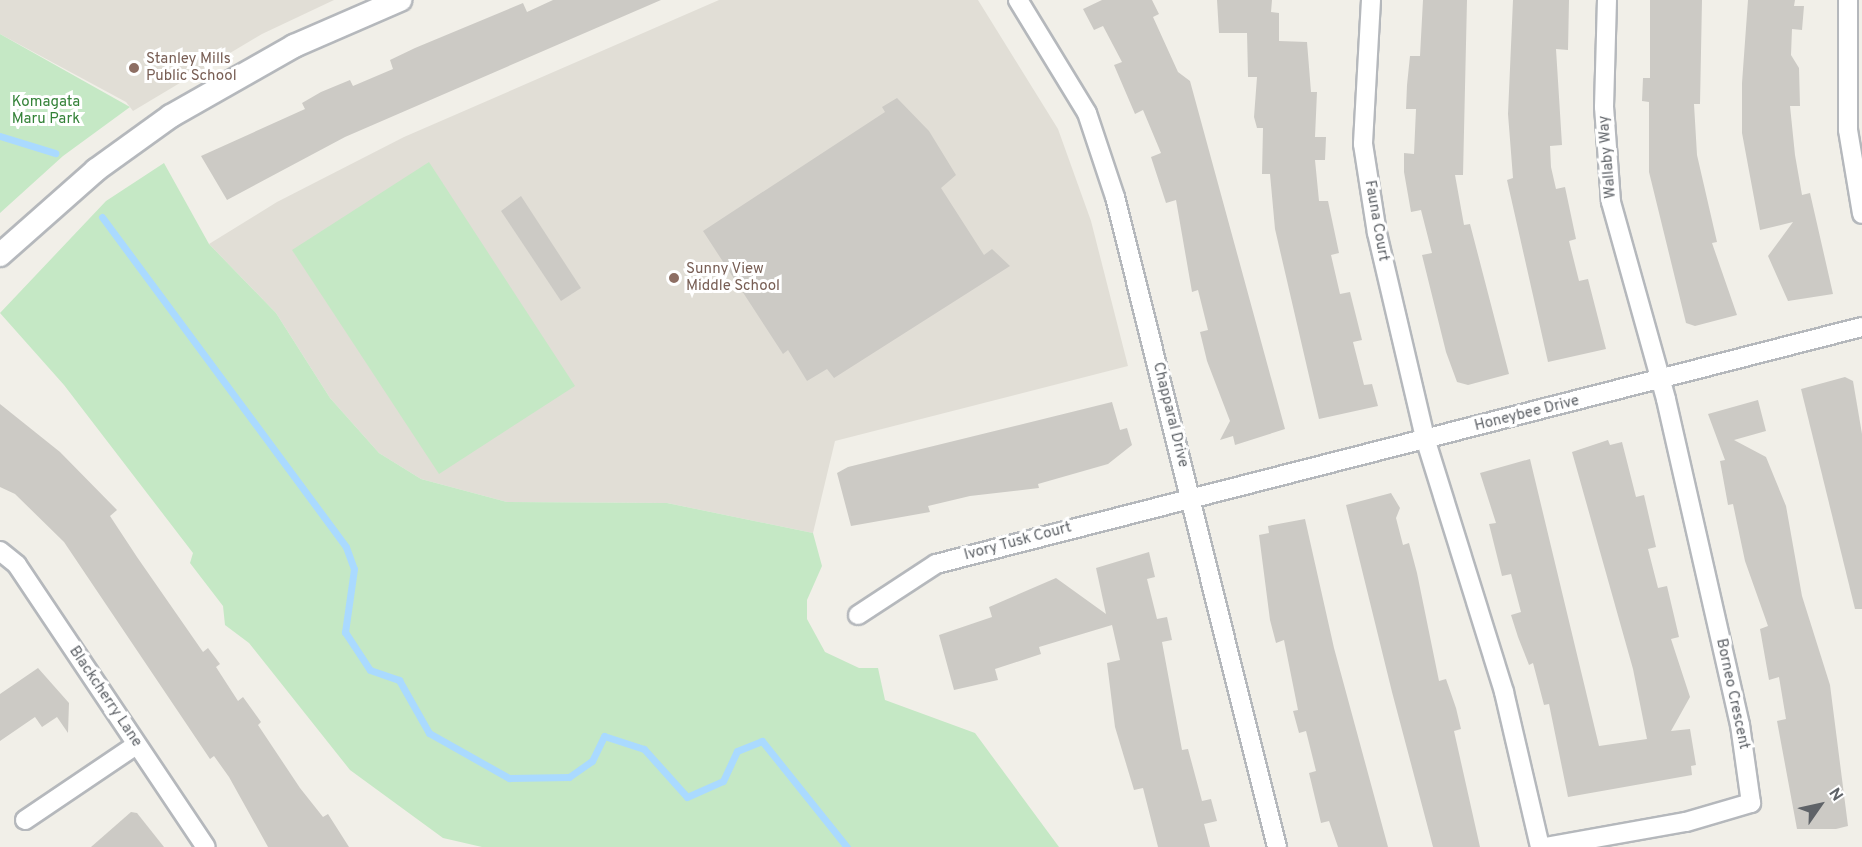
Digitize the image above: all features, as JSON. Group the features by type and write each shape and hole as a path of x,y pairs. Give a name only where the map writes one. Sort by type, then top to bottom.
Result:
{"street":[{"path":"0,255 96,170 171,116 294,46 400,0"},
{"name":"Chapparal Drive","path":"1018,0 1087,113 1115,197 1277,847"},
{"name":"Fauna Court","path":"1371,0 1364,144 1377,233 1425,438"},
{"name":"Wallaby Way","path":"1607,0 1604,107 1611,202 1661,378"},
{"path":"1848,0 1848,130 1862,214"},
{"name":"Honeybee Drive","path":"1191,498 1862,327"},
{"name":"Borneo Crescent","path":"1545,847 1686,822 1751,804 1740,725 1661,378"},
{"path":"1425,438 1504,692 1540,847"},
{"name":"Ivory Tusk Court","path":"858,615 936,564 1191,498"},
{"name":"Blackcherry Lane","path":"0,551 17,564 206,847"},
{"path":"25,820 136,745"}],"shaded area":[{"name":"Stanley Mills Public School","path":"0,0 334,0 262,34 133,111 126,102 0,34"},
{"name":"Sunny View Middle School","path":"719,0 978,0 1058,129 1091,221 1128,366 835,441 813,533 667,503 507,502 421,479 379,453 330,398 276,313 209,244 277,202 404,137"}],"green space":[{"name":"Komagata Maru Park","path":"0,34 130,107 63,156 0,213"},
{"path":"429,162 575,386 439,474 292,250"},
{"path":"164,163 209,244 276,313 330,398 379,453 421,479 507,502 667,503 813,533 822,566 807,600 807,619 825,652 859,668 878,668 885,700 975,733 1059,847 482,847 443,838 350,770 249,643 225,625 223,606 190,563 193,553 64,385 0,313 106,201"}],"building":[{"path":"553,0 661,0 345,137 227,200 201,156 305,109 302,103 321,92 350,80 353,86 393,69 390,60 415,48 523,3 527,12"},
{"path":"1102,0 1152,0 1159,14 1153,17 1178,72 1190,81 1285,429 1235,445 1233,436 1220,440 1230,421 1207,361 1200,332 1208,330 1198,290 1192,292 1176,200 1166,203 1151,157 1161,153 1143,110 1135,114 1114,65 1122,62 1103,26 1094,30 1083,9"},
{"path":"1217,0 1272,0 1271,12 1279,13 1279,41 1307,42 1311,92 1317,92 1315,137 1326,137 1325,160 1315,160 1319,201 1328,201 1339,253 1331,255 1340,294 1350,292 1362,340 1353,342 1364,385 1372,384 1378,406 1319,419 1275,229 1270,174 1262,174 1263,128 1257,128 1254,117 1257,77 1248,77 1247,33 1219,33"},
{"path":"1423,0 1467,0 1463,175 1455,175 1464,225 1470,224 1509,374 1468,385 1457,382 1446,352 1422,255 1432,253 1421,210 1411,212 1404,172 1404,153 1414,154 1416,109 1406,109 1407,85 1410,56 1420,56"},
{"path":"1513,0 1569,0 1568,50 1556,49 1562,145 1550,146 1551,167 1556,189 1565,187 1576,239 1569,241 1579,281 1588,279 1606,349 1548,362 1507,180 1513,178 1508,114"},
{"path":"1650,0 1702,0 1700,104 1694,104 1697,155 1717,242 1712,243 1737,315 1695,326 1686,323 1649,172 1649,102 1642,101 1643,78 1650,78"},
{"path":"1748,0 1795,0 1794,6 1804,6 1802,30 1792,29 1791,55 1799,68 1800,106 1790,106 1795,155 1802,195 1810,193 1833,294 1788,301 1768,256 1793,222 1760,230 1742,133 1742,83"},
{"path":"897,98 929,131 956,175 941,188 984,255 992,249 1010,266 834,378 827,369 807,381 788,350 783,354 703,231 885,112 882,107"},
{"path":"521,196 581,288 561,301 501,211"},
{"path":"1845,377 1853,381 1862,434 1862,609 1855,609 1801,389"},
{"path":"1758,400 1766,431 1734,440 1766,457 1786,506 1802,596 1830,685 1848,826 1836,829 1797,829 1777,721 1786,719 1779,677 1769,680 1760,629 1768,626 1745,561 1733,504 1728,505 1720,461 1725,460 1708,414"},
{"path":"1112,402 1120,430 1127,428 1132,445 1108,464 1038,484 1039,488 970,496 928,506 930,512 851,526 837,473 848,467"},
{"path":"0,404 60,452 117,510 110,516 137,557 203,652 208,648 220,664 216,667 238,701 243,697 261,722 258,725 300,788 323,817 328,814 349,847 268,847 229,777 214,756 210,759 64,542 15,494 0,487"},
{"path":"1608,440 1610,445 1622,442 1636,497 1644,495 1656,547 1648,549 1658,588 1667,586 1679,637 1671,639 1690,697 1671,731 1690,729 1696,765 1691,766 1692,775 1568,797 1549,704 1544,705 1533,663 1529,665 1511,615 1521,612 1511,574 1502,576 1489,524 1496,523 1480,473 1530,459 1599,746 1647,739 1633,669 1572,452"},
{"path":"1391,493 1400,508 1396,518 1403,545 1409,543 1417,573 1439,681 1446,679 1456,708 1461,729 1454,731 1480,847 1433,847 1392,692 1346,505"},
{"path":"1305,519 1334,648 1388,847 1338,847 1329,821 1321,823 1309,773 1316,771 1306,731 1299,733 1293,711 1298,710 1284,640 1276,643 1270,620 1259,535 1269,533 1268,526"},
{"path":"1149,552 1155,577 1147,579 1157,619 1167,617 1172,640 1162,642 1182,750 1188,749 1202,801 1211,799 1217,821 1204,824 1210,847 1158,847 1143,788 1134,790 1115,727 1107,663 1120,660 1112,625 1039,647 1041,654 995,669 998,680 954,690 939,635 992,617 989,607 1056,578 1106,614 1096,568"},
{"path":"38,668 69,703 68,733 57,717 42,727 35,717 0,741 0,694"},
{"path":"131,812 137,813 164,847 91,847"}],"waterway":[{"path":"0,136 55,153"},
{"path":"102,217 346,547 354,569 345,632 370,670 399,680 429,733 509,778 569,777 592,761 604,736 644,749 687,797 723,781 737,751 762,741 847,847"}],"place":[{"name":"Stanley Mills Public School","path":"134,68"},
{"name":"Sunny View Middle School","path":"674,278"}]}
